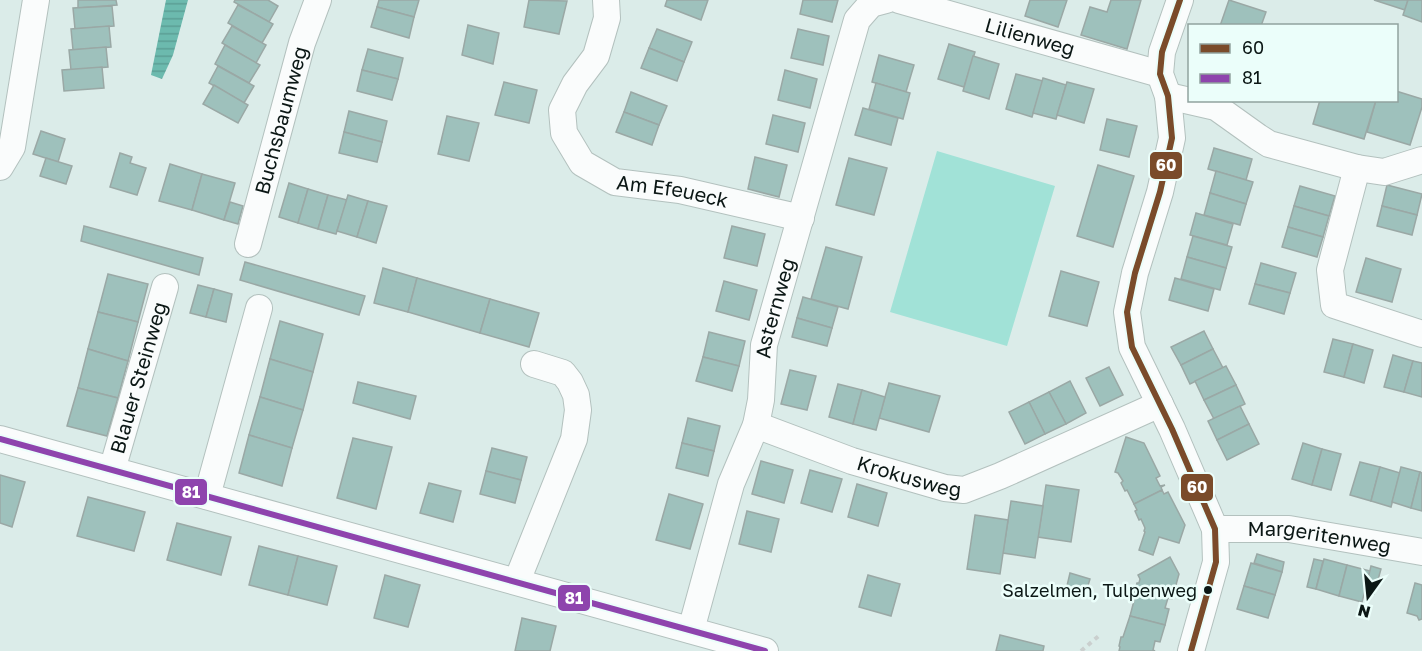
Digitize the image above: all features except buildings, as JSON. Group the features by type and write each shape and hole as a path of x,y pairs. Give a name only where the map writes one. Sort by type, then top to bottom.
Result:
{"street":[{"path":"0,167 12,147 36,0"},
{"name":"Buchsbaumweg","path":"248,244 302,43 318,0"},
{"name":"Am Efeueck","path":"606,0 607,18 596,56 574,84 562,110 564,133 582,163 615,182 680,190 801,218"},
{"name":"Asternweg","path":"691,630 731,484 756,425 761,400 764,345 857,20 871,4 886,0"},
{"name":"Lilienweg","path":"899,0 1164,85 1188,95"},
{"path":"1180,0 1162,52 1164,85 1172,138 1160,192 1135,273 1127,312 1132,347 1172,429 1215,529 1216,562 1191,651"},
{"name":"Lilienweg","path":"1204,102 1216,107 1269,144 1357,168 1384,172 1422,160"},
{"path":"1357,168 1330,270 1334,305 1422,334"},
{"name":"Blauer Steinweg","path":"112,470 165,287"},
{"path":"207,496 259,308"},
{"path":"517,581 574,439 578,410 576,395 563,373 534,364"},
{"name":"Krokusweg","path":"756,425 852,461 945,488 964,490 1160,404"},
{"name":"Blauer Steinweg","path":"0,439 765,651"},
{"name":"Margeritenweg","path":"1215,529 1288,528 1422,552"}],"path":[{"path":"1081,651 1101,633"}],"shaded area":[{"path":"166,0 188,0 173,55 162,79 151,75"},
{"path":"937,151 1055,186 1007,346 890,312"}],"transit line":[{"name":"60","path":"1180,0 1162,52 1160,74 1168,96 1172,138 1160,192 1135,273 1127,312 1132,347 1172,429 1215,529 1216,562 1191,651"},
{"name":"81","path":"0,439 765,651"}],"place":[{"name":"Salzelmen, Tulpenweg","path":"1208,590"}]}
